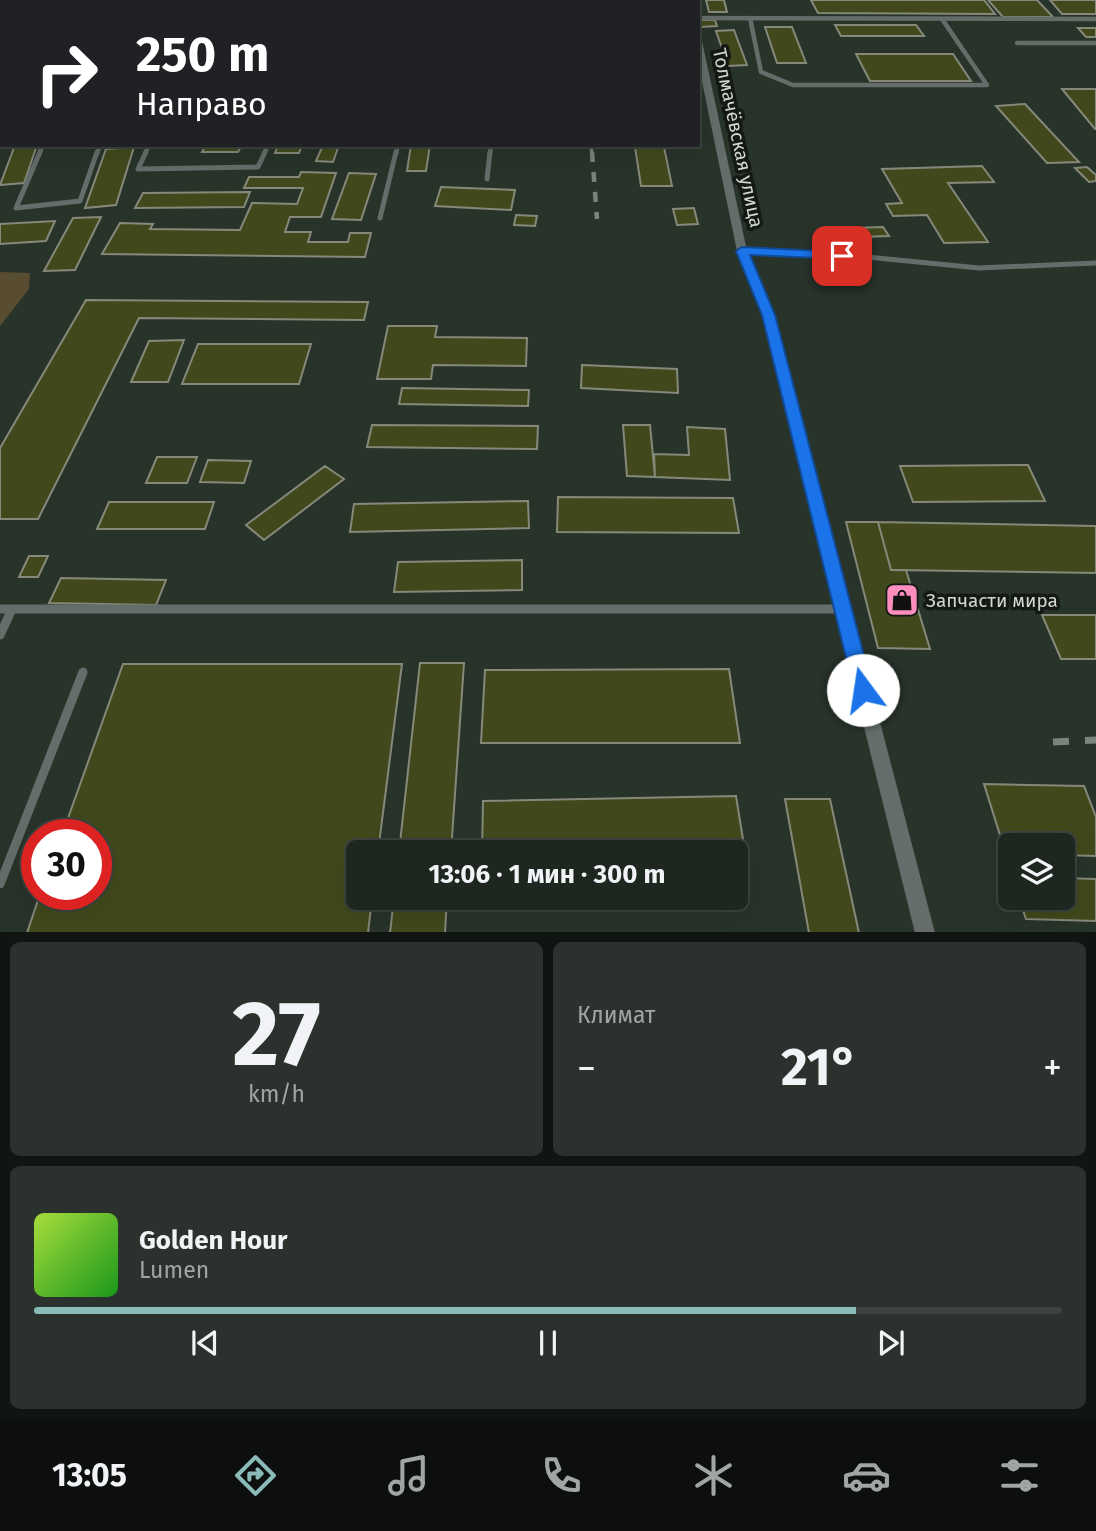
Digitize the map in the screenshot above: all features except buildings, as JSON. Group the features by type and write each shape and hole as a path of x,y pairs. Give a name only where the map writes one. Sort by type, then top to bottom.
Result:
{"street":[{"name":"Толмачёвская улица","path":"700,51 742,251 768,315 925,932"}],"lane":[{"path":"700,18 1096,19"},
{"path":"750,18 761,72 793,85 987,85 942,19"},
{"path":"1017,43 1096,43"},
{"path":"42,147 16,208 80,201 99,147"},
{"path":"148,147 138,169 258,167 267,147"},
{"path":"380,218 398,147"},
{"path":"487,179 491,147"},
{"path":"742,251 867,257 979,268 1096,263"},
{"path":"0,609 843,609"},
{"path":"0,635 12,609"},
{"path":"0,884 83,673"}],"shaded area":[{"path":"0,272 30,273 29,289 0,326"}],"railway":[{"path":"591,147 592,154"},
{"path":"592,152 597,219"},
{"path":"1053,742 1096,740"}],"place":[{"name":"Запчасти мира","path":"902,600"}],"route":[{"path":"842,256 742,251 768,315 863,690"}]}
